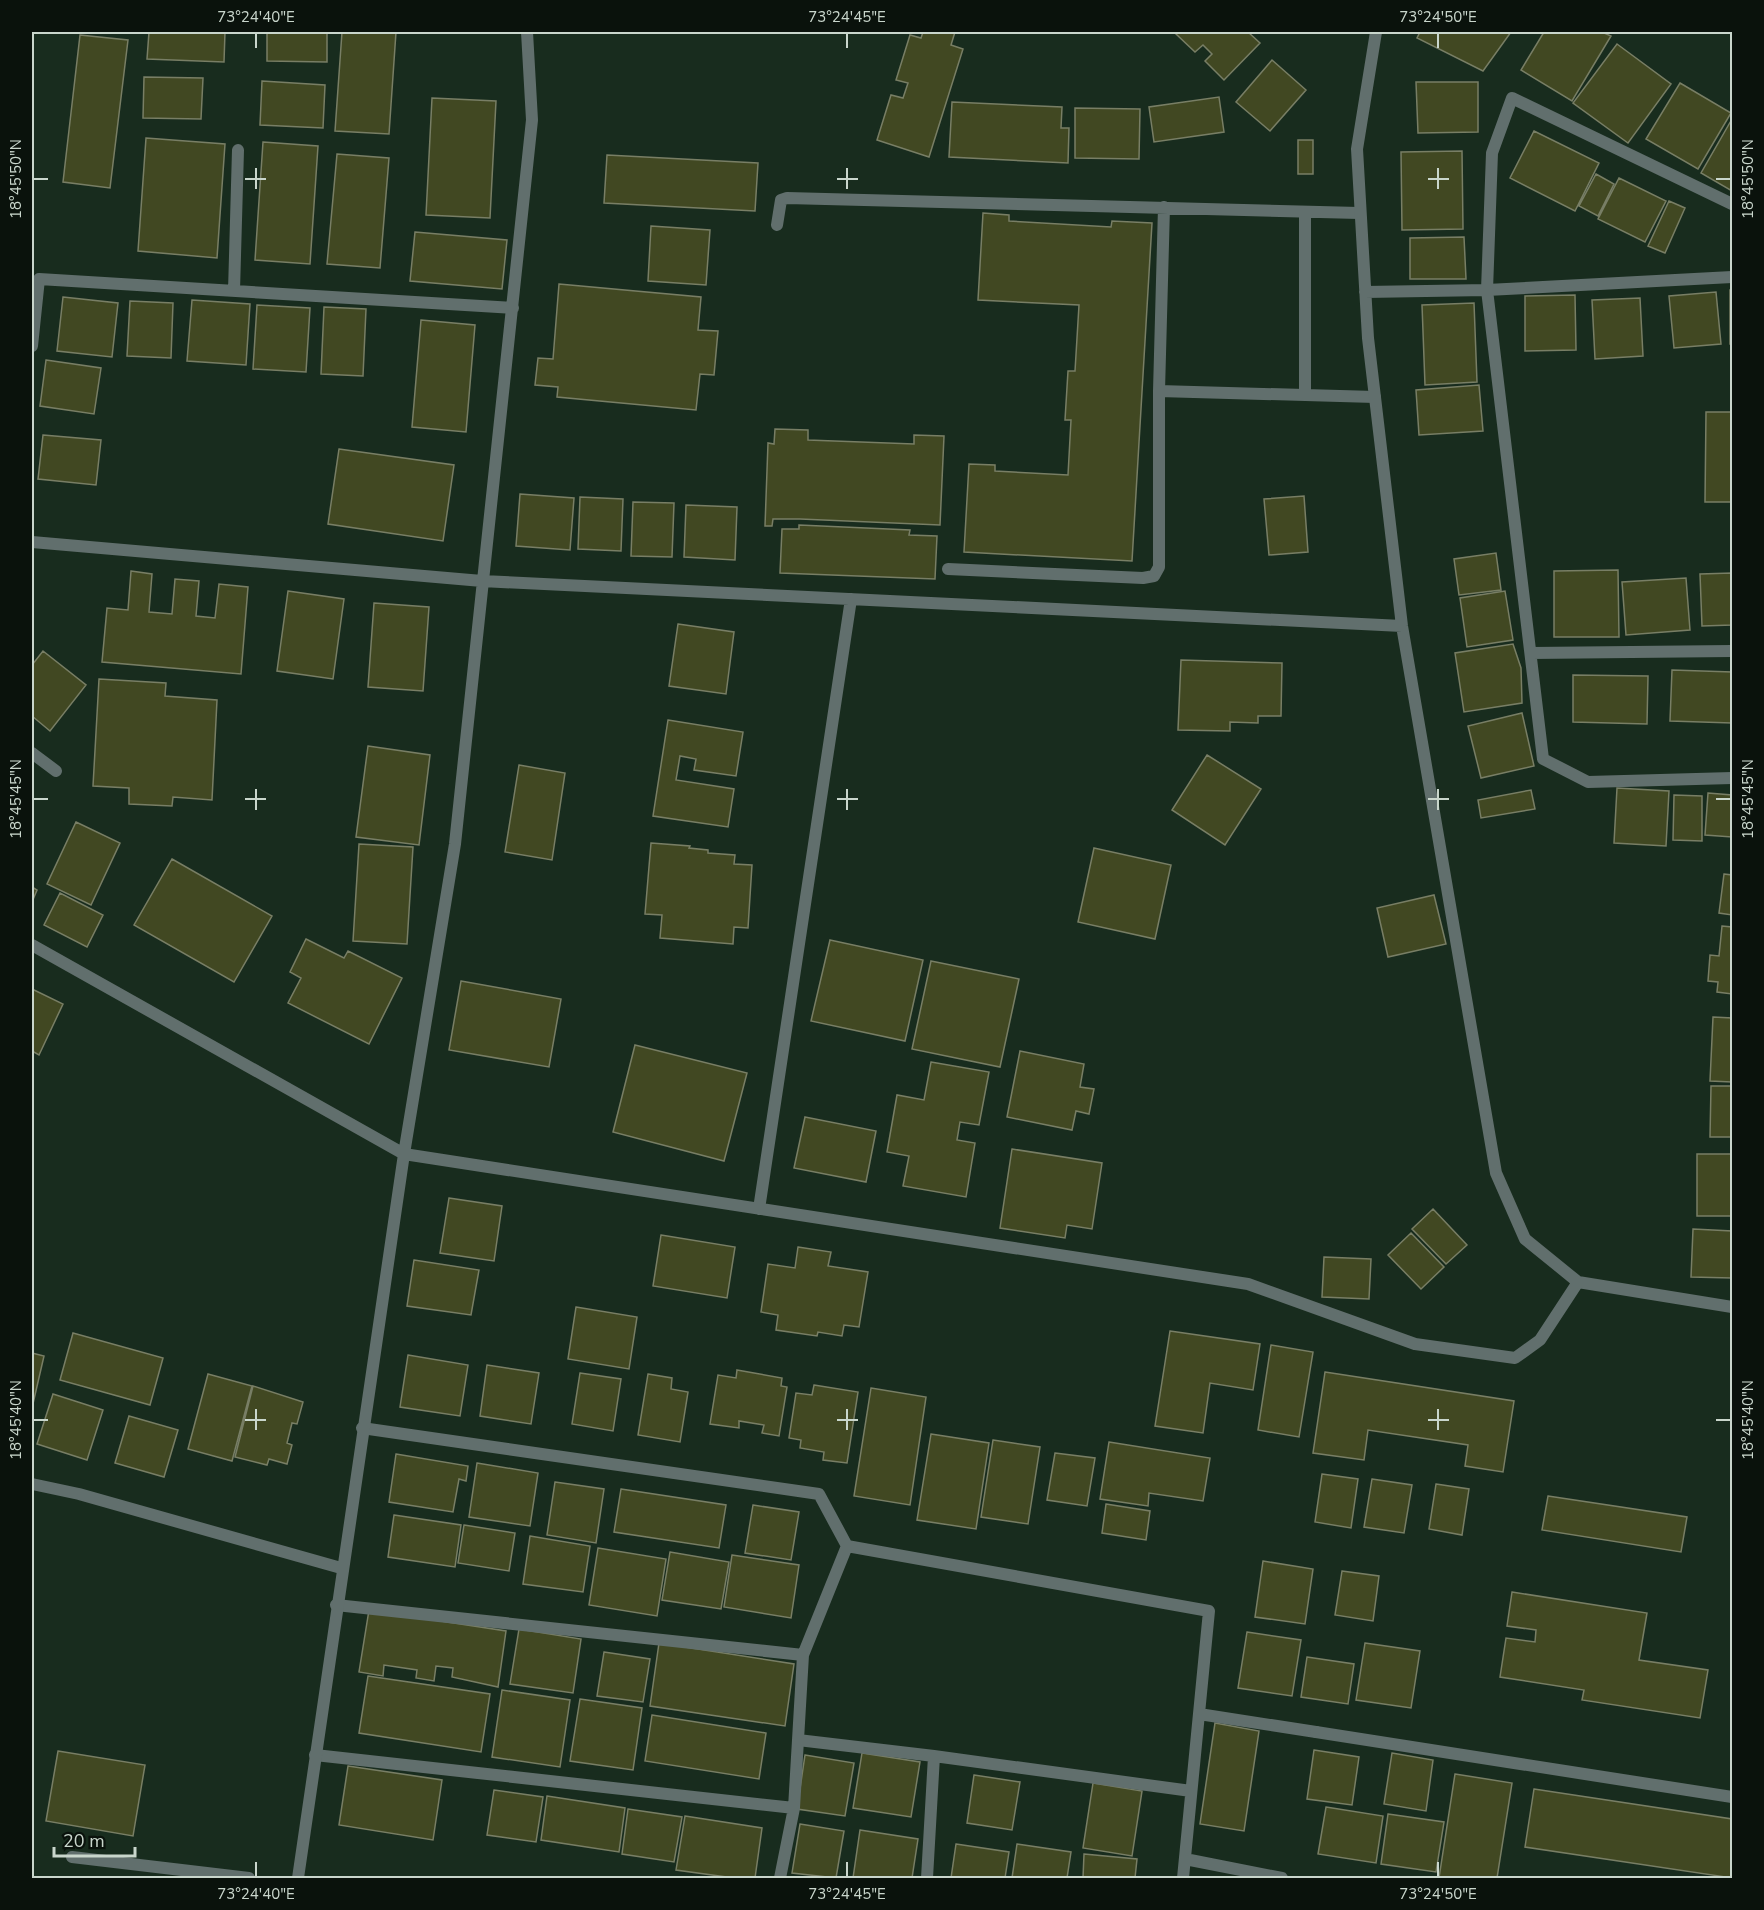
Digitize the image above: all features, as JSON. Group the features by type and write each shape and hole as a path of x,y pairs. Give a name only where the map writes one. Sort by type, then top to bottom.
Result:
{"street":[{"path":"298,1878 362,1428 455,844 532,120 527,32"},
{"path":"1376,32 1357,149 1359,213 1375,397 1402,626 1496,1173 1525,1239 1578,1282 1732,1307"},
{"path":"1732,204 1512,98 1492,153 1487,290 1543,759 1588,782 1732,778"},
{"path":"234,291 238,150"},
{"path":"777,225 781,200 787,198 1359,213"},
{"path":"948,569 1143,578 1154,576 1159,567 1159,391 1164,207"},
{"path":"1305,212 1305,395"},
{"path":"1365,292 1487,290 1732,277"},
{"path":"32,346 39,279 513,308"},
{"path":"1159,391 1375,397"},
{"path":"32,542 482,581 1402,626"},
{"path":"759,1209 851,599"},
{"path":"1531,653 1732,651"},
{"path":"32,753 56,771"},
{"path":"32,945 404,1154 1248,1284 1415,1344 1515,1358 1540,1340 1578,1282"},
{"path":"362,1428 819,1494 847,1546"},
{"path":"32,1484 79,1494 341,1568"},
{"path":"780,1878 794,1808 803,1655 847,1546"},
{"path":"847,1546 1209,1611 1183,1878"},
{"path":"336,1605 803,1655"},
{"path":"1199,1714 1732,1797"},
{"path":"798,1740 1191,1791"},
{"path":"315,1755 794,1808"},
{"path":"927,1878 934,1756"},
{"path":"72,1857 249,1878"},
{"path":"1185,1859 1282,1878"}],"building":[{"path":"149,32 225,32 224,62 147,59"},
{"path":"267,32 327,32 327,62 267,61"},
{"path":"342,32 396,32 389,134 335,131"},
{"path":"923,32 955,32 951,45 963,49 929,157 877,140 891,95 903,98 908,83 896,80 910,35 921,38"},
{"path":"1178,32 1248,32 1260,43 1224,80 1205,61 1212,54 1203,45 1195,52 1176,34"},
{"path":"1420,32 1511,32 1483,71 1417,38"},
{"path":"1544,32 1602,32 1611,36 1572,101 1521,70"},
{"path":"80,35 128,40 110,188 63,182"},
{"path":"1617,44 1671,84 1628,143 1573,103"},
{"path":"1272,60 1306,90 1270,131 1236,102"},
{"path":"144,77 203,78 201,119 143,118"},
{"path":"262,81 325,85 323,128 260,125"},
{"path":"1416,82 1478,82 1478,132 1418,133"},
{"path":"1680,83 1731,113 1698,169 1646,139"},
{"path":"1219,97 1224,132 1154,142 1149,107"},
{"path":"432,98 496,101 490,218 426,215"},
{"path":"952,102 1062,107 1061,128 1069,128 1068,163 949,157"},
{"path":"1075,108 1140,109 1139,159 1075,158"},
{"path":"1732,119 1732,191 1701,173"},
{"path":"1534,131 1599,163 1575,211 1510,178"},
{"path":"146,138 225,144 217,258 138,251"},
{"path":"1298,140 1313,140 1313,174 1298,174"},
{"path":"263,142 318,146 310,264 255,260"},
{"path":"1462,151 1463,229 1402,230 1401,152"},
{"path":"337,154 389,158 380,268 327,264"},
{"path":"607,155 758,163 755,211 604,203"},
{"path":"1596,174 1614,184 1598,216 1579,206"},
{"path":"1619,178 1666,201 1645,242 1598,219"},
{"path":"1669,201 1685,208 1665,253 1648,246"},
{"path":"983,213 1009,215 1009,221 1111,227 1112,221 1152,223 1132,561 964,552 969,464 995,465 995,471 1068,475 1071,420 1065,420 1068,371 1075,371 1079,305 978,300"},
{"path":"651,226 710,230 706,285 648,281"},
{"path":"415,232 507,240 502,289 410,281"},
{"path":"1464,237 1466,279 1410,279 1410,238"},
{"path":"559,284 701,297 698,330 718,331 714,375 700,374 696,410 557,397 558,387 535,385 538,358 553,359"},
{"path":"1730,290 1732,290 1732,344 1730,344"},
{"path":"1716,292 1721,344 1674,348 1669,296"},
{"path":"1575,295 1576,350 1525,351 1525,296"},
{"path":"63,297 118,303 112,357 57,351"},
{"path":"1640,298 1643,356 1595,359 1592,300"},
{"path":"192,300 250,304 246,365 187,361"},
{"path":"130,301 173,303 171,358 127,356"},
{"path":"1474,303 1477,382 1425,385 1422,305"},
{"path":"257,305 310,308 306,372 253,369"},
{"path":"324,307 366,309 363,376 321,374"},
{"path":"421,320 475,325 466,432 412,427"},
{"path":"46,360 101,368 94,414 40,406"},
{"path":"1479,385 1483,431 1419,435 1416,390"},
{"path":"1706,412 1732,412 1732,502 1705,502"},
{"path":"775,429 808,430 808,440 914,444 914,435 944,436 940,525 773,519 772,526 765,526 768,443 774,444"},
{"path":"43,435 101,440 96,485 38,479"},
{"path":"339,449 454,465 443,541 328,524"},
{"path":"520,494 574,498 570,550 516,546"},
{"path":"1304,496 1308,552 1269,555 1264,499"},
{"path":"580,497 623,499 621,551 578,549"},
{"path":"633,502 674,503 672,557 631,556"},
{"path":"686,505 737,507 735,560 684,557"},
{"path":"799,525 910,530 909,535 937,536 935,579 780,573 782,529 799,529"},
{"path":"1496,553 1501,590 1459,595 1454,559"},
{"path":"1618,570 1619,637 1554,637 1554,571"},
{"path":"131,571 152,574 149,612 172,614 175,579 199,581 196,616 215,618 219,584 248,587 241,674 102,662 107,608 128,610"},
{"path":"1732,573 1732,625 1702,626 1700,574"},
{"path":"1686,578 1690,630 1626,635 1622,582"},
{"path":"288,591 344,599 333,679 277,671"},
{"path":"1505,591 1513,640 1467,647 1460,598"},
{"path":"374,603 429,607 423,691 368,687"},
{"path":"678,624 734,632 726,694 669,686"},
{"path":"1513,644 1521,668 1522,703 1464,712 1455,653"},
{"path":"43,651 86,685 50,731 32,716 32,665"},
{"path":"1181,660 1282,663 1281,716 1258,716 1258,723 1230,722 1230,731 1178,730"},
{"path":"1672,670 1732,672 1732,723 1670,721"},
{"path":"1573,675 1648,676 1647,724 1573,722"},
{"path":"99,679 166,683 165,696 217,700 212,800 173,797 172,806 129,804 129,788 93,786"},
{"path":"1522,713 1534,766 1481,778 1468,726"},
{"path":"668,720 743,732 736,776 694,770 696,759 680,756 676,780 734,789 728,827 653,816"},
{"path":"368,746 430,755 419,845 356,837"},
{"path":"1207,755 1261,789 1225,845 1172,810"},
{"path":"519,765 565,773 552,860 505,852"},
{"path":"1617,788 1669,791 1666,846 1614,843"},
{"path":"1531,790 1535,809 1481,818 1478,800"},
{"path":"1708,793 1732,795 1732,837 1705,835"},
{"path":"1674,795 1702,796 1702,841 1673,840"},
{"path":"76,822 120,843 91,905 47,884"},
{"path":"651,843 690,846 689,848 708,850 708,853 735,855 734,864 752,865 748,928 734,927 733,944 660,938 662,915 645,914"},
{"path":"359,844 413,847 407,944 353,941"},
{"path":"1094,848 1171,865 1155,939 1078,922"},
{"path":"172,859 272,916 234,982 134,925"},
{"path":"1724,874 1732,875 1732,915 1719,913"},
{"path":"32,887 37,890 32,902"},
{"path":"60,893 103,915 87,947 44,925"},
{"path":"1434,895 1446,944 1388,957 1377,908"},
{"path":"1722,926 1732,927 1732,994 1717,992 1718,982 1708,981 1710,955 1719,956"},
{"path":"306,939 344,958 348,951 402,978 369,1044 288,1003 301,978 290,972"},
{"path":"830,940 923,960 905,1041 811,1021"},
{"path":"931,961 1019,979 1000,1067 912,1049"},
{"path":"461,981 561,999 549,1067 449,1050"},
{"path":"32,989 63,1004 39,1055 32,1051"},
{"path":"1713,1017 1732,1018 1732,1082 1710,1081"},
{"path":"635,1045 747,1073 724,1161 613,1132"},
{"path":"1020,1051 1084,1064 1080,1087 1094,1089 1089,1114 1076,1111 1072,1130 1007,1117"},
{"path":"931,1062 989,1072 979,1125 960,1122 957,1140 975,1143 966,1197 903,1186 909,1156 887,1152 897,1095 924,1100"},
{"path":"1711,1086 1732,1086 1732,1137 1710,1137"},
{"path":"805,1117 876,1131 866,1182 794,1168"},
{"path":"1012,1149 1102,1163 1092,1229 1067,1225 1065,1238 1000,1228"},
{"path":"1697,1154 1732,1154 1732,1216 1697,1216"},
{"path":"449,1198 502,1206 494,1261 440,1253"},
{"path":"1433,1209 1467,1245 1446,1264 1412,1229"},
{"path":"1693,1229 1732,1231 1732,1278 1691,1277"},
{"path":"1411,1233 1444,1267 1421,1289 1388,1255"},
{"path":"661,1235 735,1247 727,1298 653,1286"},
{"path":"798,1247 831,1252 828,1266 868,1272 859,1327 844,1325 842,1336 818,1332 817,1336 776,1330 778,1315 761,1312 768,1264 795,1268"},
{"path":"1324,1257 1371,1259 1369,1299 1322,1297"},
{"path":"414,1260 479,1270 471,1315 407,1306"},
{"path":"576,1307 637,1317 629,1369 568,1359"},
{"path":"1170,1331 1260,1344 1253,1390 1210,1383 1203,1433 1155,1426"},
{"path":"73,1333 163,1358 150,1405 60,1380"},
{"path":"1271,1345 1313,1352 1299,1437 1258,1430"},
{"path":"32,1353 44,1356 32,1408"},
{"path":"408,1355 468,1365 460,1416 400,1407"},
{"path":"487,1365 539,1373 531,1424 480,1416"},
{"path":"737,1370 782,1378 781,1386 787,1387 779,1436 762,1433 764,1425 739,1421 739,1428 710,1424 718,1375 736,1378"},
{"path":"1325,1372 1514,1401 1503,1472 1465,1466 1468,1445 1368,1430 1364,1460 1313,1453"},
{"path":"580,1373 621,1379 613,1431 572,1424"},
{"path":"208,1374 252,1386 232,1461 188,1449"},
{"path":"648,1374 672,1378 671,1389 688,1392 680,1442 638,1435"},
{"path":"814,1385 858,1392 847,1463 823,1460 824,1452 800,1448 801,1440 789,1438 796,1393 812,1395"},
{"path":"253,1386 303,1402 297,1424 292,1423 287,1443 292,1445 287,1464 269,1459 267,1465 235,1457"},
{"path":"871,1388 926,1397 910,1505 854,1496"},
{"path":"53,1394 103,1410 87,1460 37,1444"},
{"path":"129,1416 178,1430 164,1477 115,1463"},
{"path":"931,1434 989,1443 976,1529 917,1520"},
{"path":"993,1440 1040,1447 1028,1524 981,1517"},
{"path":"1109,1442 1210,1458 1203,1501 1149,1493 1148,1506 1100,1499"},
{"path":"1055,1453 1095,1458 1087,1506 1047,1500"},
{"path":"396,1454 468,1466 466,1481 459,1479 453,1512 389,1502"},
{"path":"477,1463 538,1473 530,1526 469,1517"},
{"path":"1322,1474 1358,1479 1351,1528 1315,1522"},
{"path":"1372,1479 1412,1485 1404,1533 1364,1527"},
{"path":"555,1482 604,1489 596,1543 547,1535"},
{"path":"1436,1484 1469,1489 1462,1535 1429,1529"},
{"path":"621,1489 726,1505 719,1548 614,1532"},
{"path":"1548,1496 1687,1517 1681,1552 1542,1530"},
{"path":"1106,1504 1150,1511 1146,1540 1102,1533"},
{"path":"753,1505 799,1512 791,1560 745,1553"},
{"path":"394,1515 461,1525 455,1567 388,1557"},
{"path":"464,1525 515,1533 509,1571 458,1563"},
{"path":"530,1536 590,1546 583,1592 523,1584"},
{"path":"598,1548 666,1559 657,1616 589,1605"},
{"path":"670,1552 729,1562 721,1609 662,1600"},
{"path":"732,1555 799,1565 791,1618 724,1607"},
{"path":"1263,1561 1313,1569 1305,1624 1255,1617"},
{"path":"1342,1571 1379,1576 1373,1621 1335,1615"},
{"path":"1512,1592 1647,1613 1639,1660 1708,1670 1700,1718 1582,1700 1584,1690 1500,1677 1506,1638 1535,1642 1536,1630 1507,1626"},
{"path":"369,1610 506,1631 498,1687 452,1677 453,1668 436,1666 434,1681 416,1678 417,1670 384,1665 383,1676 359,1672"},
{"path":"519,1629 581,1639 573,1693 510,1684"},
{"path":"1247,1632 1301,1640 1292,1696 1238,1688"},
{"path":"659,1643 794,1664 785,1726 650,1706"},
{"path":"1365,1643 1420,1651 1411,1708 1356,1700"},
{"path":"604,1652 650,1659 643,1702 597,1696"},
{"path":"1307,1657 1354,1664 1348,1704 1301,1697"},
{"path":"368,1676 490,1694 481,1752 359,1733"},
{"path":"502,1690 570,1700 560,1767 492,1757"},
{"path":"580,1699 642,1708 633,1770 570,1761"},
{"path":"652,1715 766,1733 759,1779 645,1761"},
{"path":"1215,1723 1259,1731 1244,1831 1200,1824"},
{"path":"1314,1750 1359,1757 1352,1805 1307,1799"},
{"path":"58,1751 145,1765 133,1836 46,1821"},
{"path":"862,1753 920,1762 911,1817 853,1808"},
{"path":"1392,1753 1433,1760 1426,1811 1384,1804"},
{"path":"805,1755 854,1763 845,1816 797,1809"},
{"path":"348,1766 442,1780 433,1840 339,1825"},
{"path":"1455,1774 1512,1783 1497,1878 1439,1878"},
{"path":"974,1775 1020,1782 1012,1830 967,1823"},
{"path":"1093,1783 1142,1791 1132,1856 1083,1848"},
{"path":"1534,1789 1732,1819 1732,1878 1525,1847"},
{"path":"494,1790 543,1797 536,1842 487,1835"},
{"path":"547,1796 625,1808 619,1852 541,1840"},
{"path":"1326,1807 1383,1816 1376,1863 1318,1854"},
{"path":"628,1809 682,1817 674,1862 622,1854"},
{"path":"1388,1814 1444,1822 1436,1872 1381,1864"},
{"path":"685,1816 762,1828 755,1878 734,1878 676,1870"},
{"path":"800,1824 844,1831 836,1878 792,1873"},
{"path":"860,1830 918,1839 912,1878 853,1878"},
{"path":"956,1844 1009,1852 1005,1878 951,1878"},
{"path":"1017,1844 1071,1852 1067,1878 1012,1878"},
{"path":"1084,1854 1137,1859 1135,1878 1083,1878"}]}
